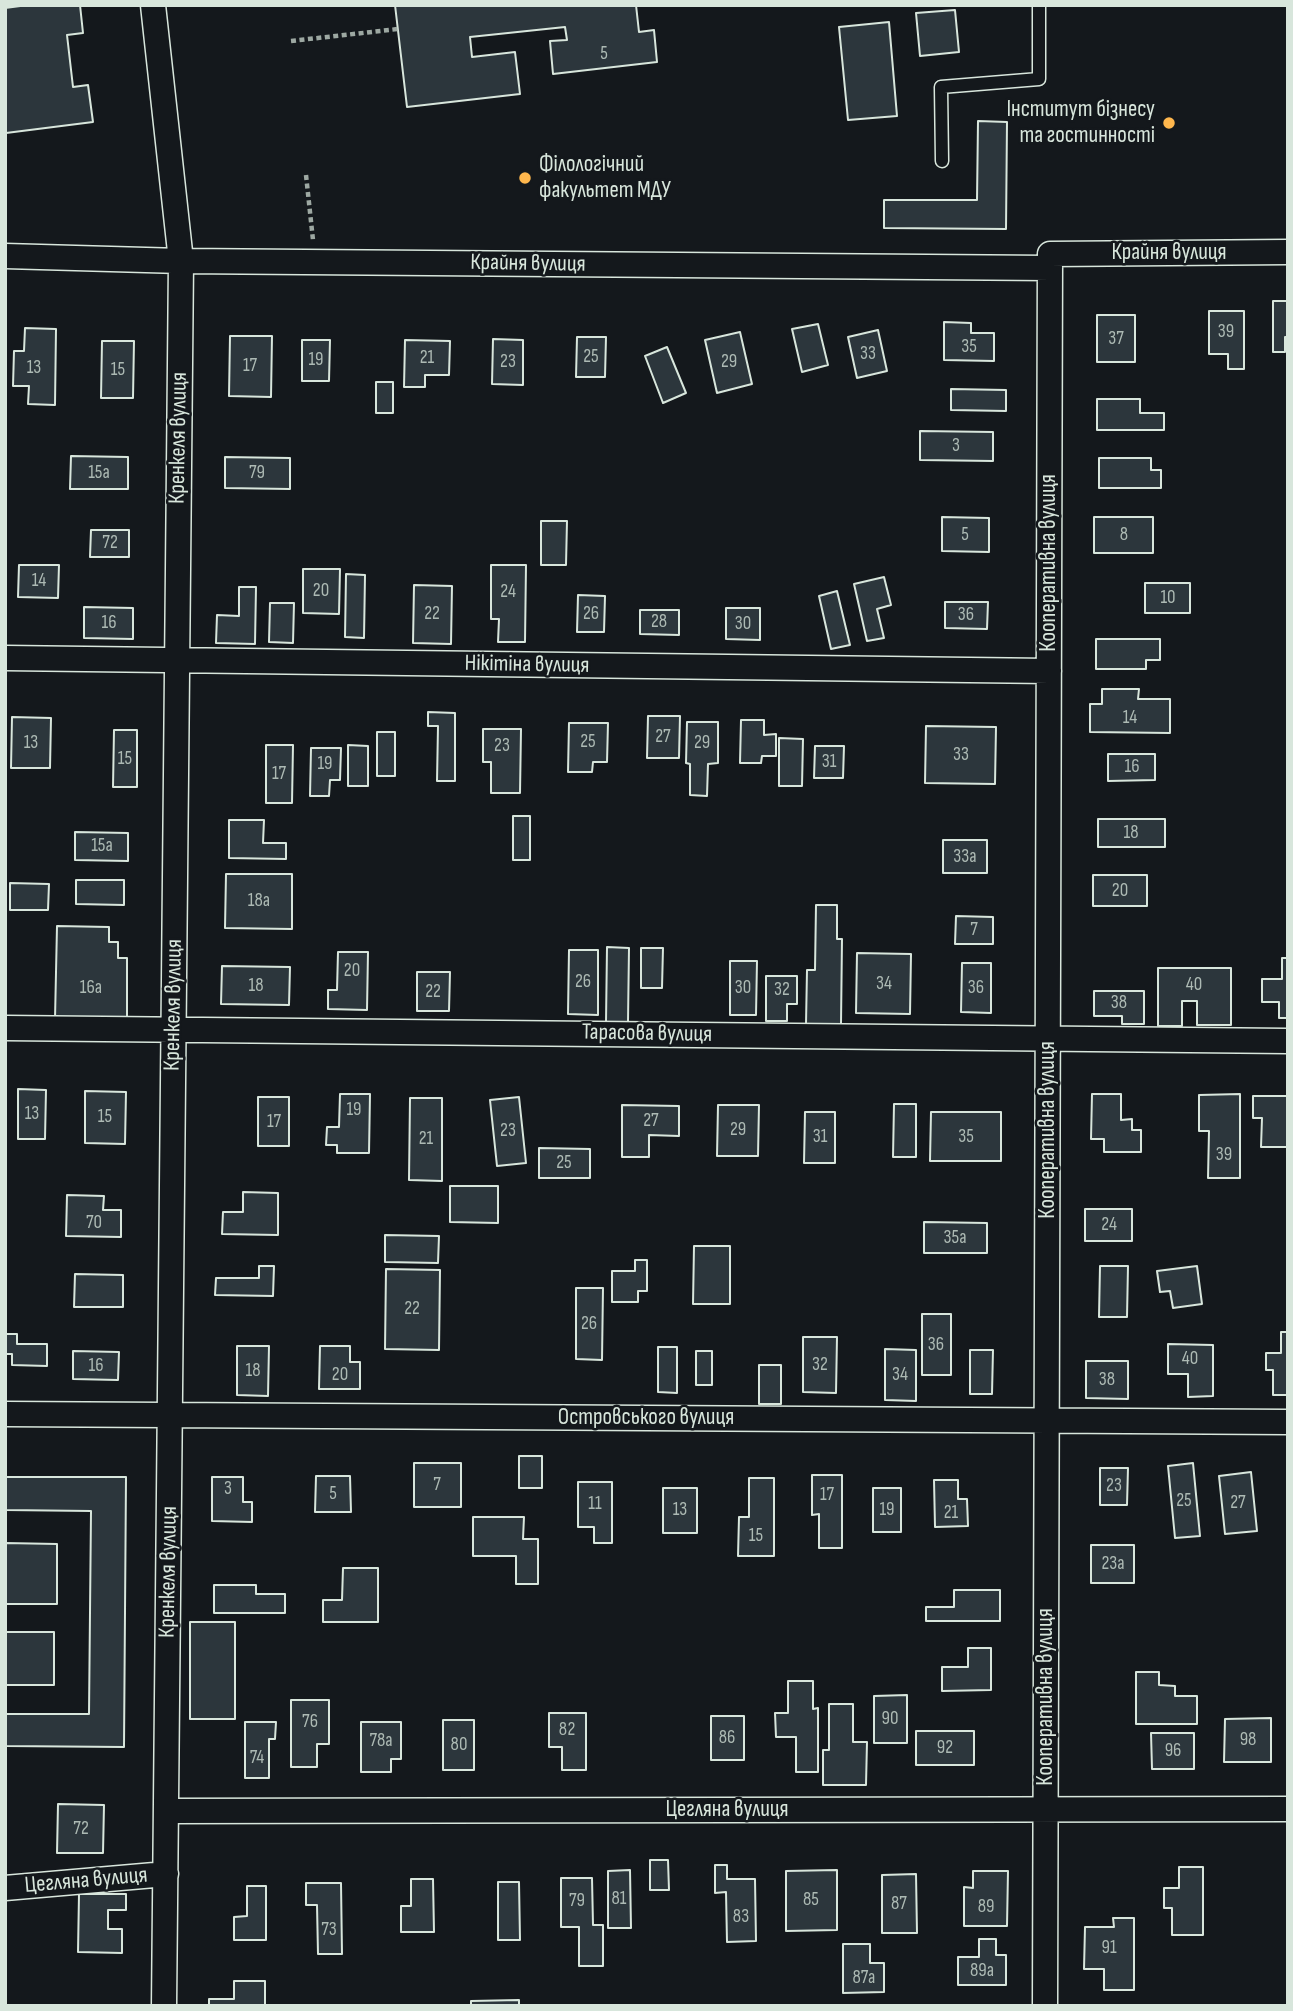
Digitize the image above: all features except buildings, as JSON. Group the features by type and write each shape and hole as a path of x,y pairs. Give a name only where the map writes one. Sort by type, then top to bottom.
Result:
{"street":[{"name":"Кренкеля вулиця","path":"153,5 181,261 164,2006"},
{"name":"Крайня вулиця","path":"5,256 316,262 1050,261 1288,252"},
{"name":"Кооперативна вулиця","path":"1045,2006 1050,261"},
{"name":"Нікітіна вулиця","path":"5,658 1049,671"},
{"name":"Тарасова вулиця","path":"5,1028 1288,1041"},
{"name":"Островського вулиця","path":"5,1414 1288,1422"},
{"name":"Цегляна вулиця","path":"166,1811 1288,1809"},
{"name":"Цегляна вулиця","path":"5,1888 166,1874"}],"lane":[{"path":"942,160 941,87 1039,79 1039,5"}],"path":[{"path":"291,41 398,29"},
{"path":"306,175 316,262"}],"place":[{"name":"Інститут бізнесу та гостинності","path":"1169,123"},
{"name":"Філологічний факультет МДУ","path":"525,178"}]}
